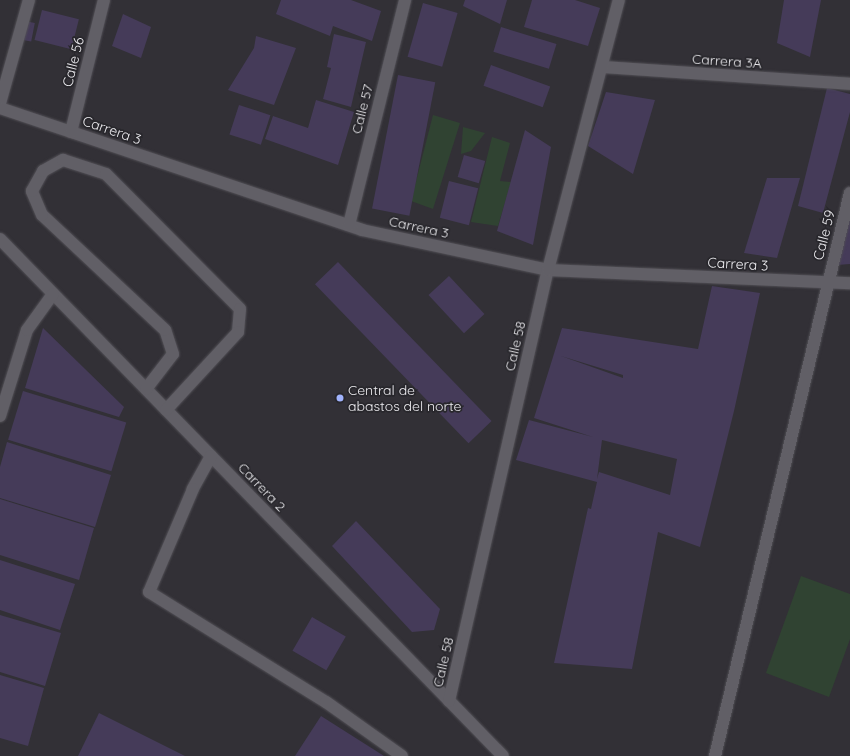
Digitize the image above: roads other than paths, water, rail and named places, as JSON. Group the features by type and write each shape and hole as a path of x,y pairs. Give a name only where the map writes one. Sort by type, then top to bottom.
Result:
{"street":[{"path":"0,103 29,0"},
{"name":"Calle 56","path":"71,132 104,0"},
{"name":"Calle 57","path":"349,225 405,0"},
{"name":"Calle 58","path":"449,701 548,270 619,0"},
{"name":"Carrera 3A","path":"602,67 850,84"},
{"name":"Carrera 3","path":"0,108 349,225 548,270 827,284 850,282"},
{"path":"146,389 173,354 165,330 42,215 32,191 42,172 63,160 106,174 240,309 238,332 166,410"},
{"name":"Calle 59","path":"715,756 850,193"},
{"name":"Carrera 2","path":"0,239 503,756"},
{"path":"0,416 27,330 53,294"},
{"path":"211,456 193,489 149,592 326,702 402,756"}],"place":[{"name":"Central de abastos del norte","path":"340,398"}]}
